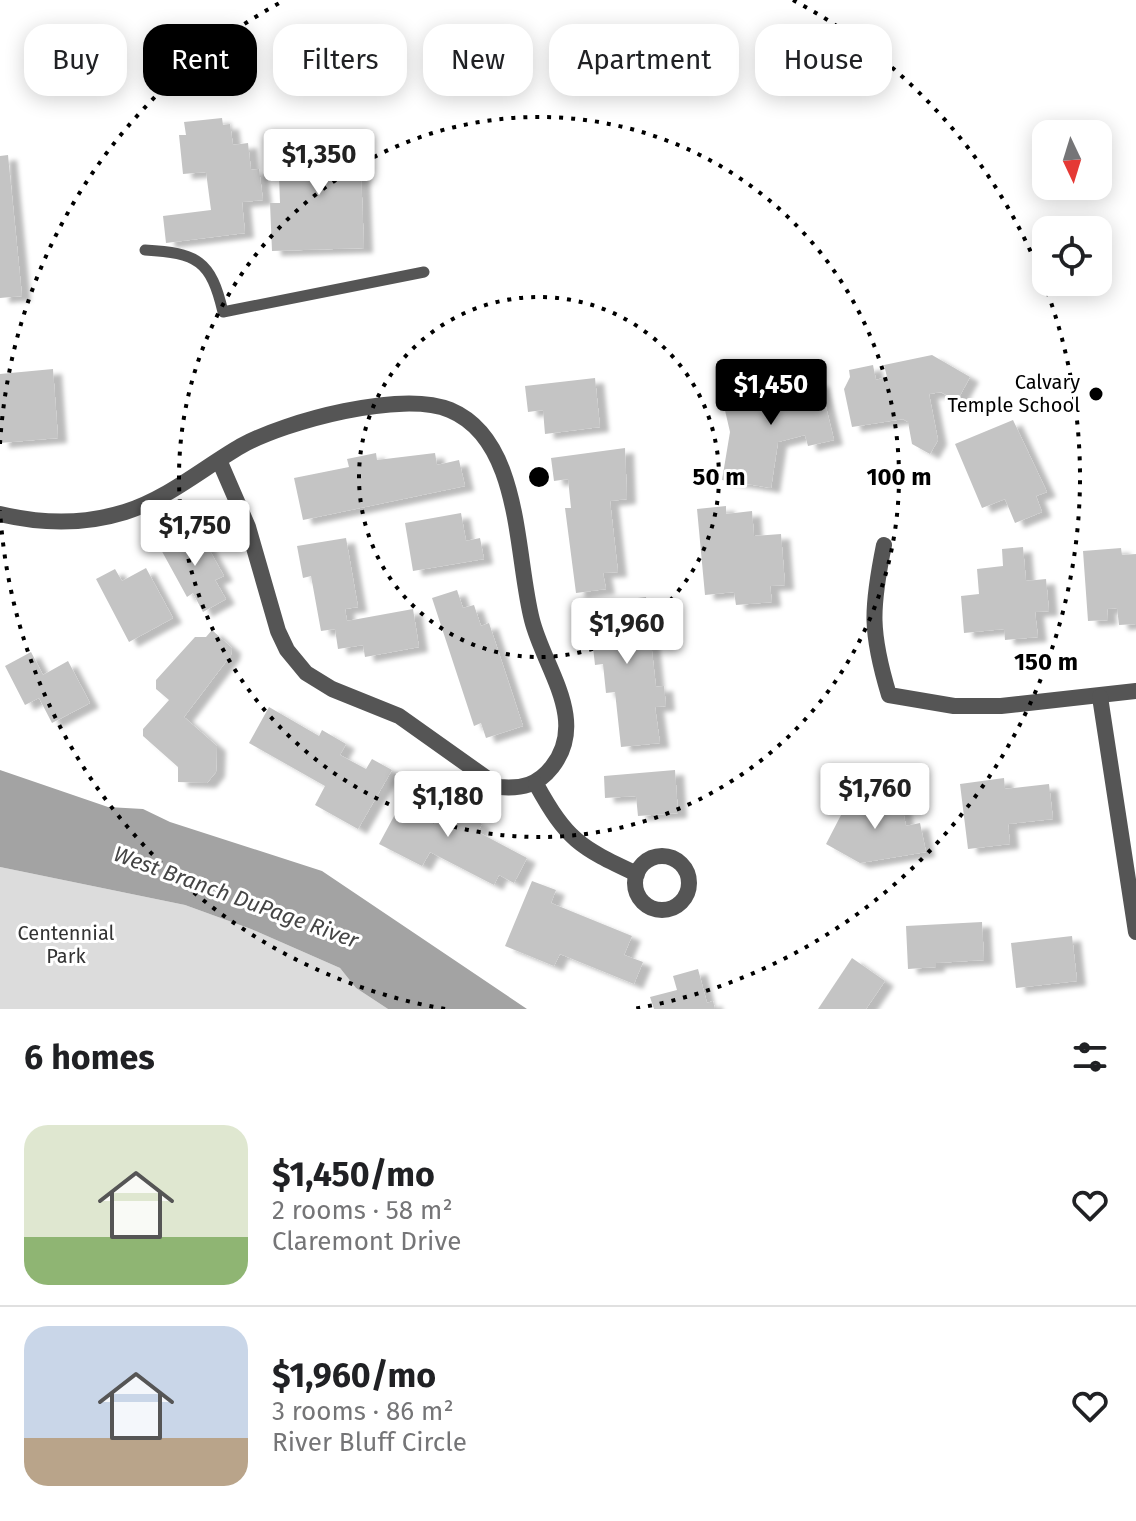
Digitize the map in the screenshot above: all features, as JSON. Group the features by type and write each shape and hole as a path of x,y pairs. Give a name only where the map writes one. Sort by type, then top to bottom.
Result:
{"street":[{"path":"0,514 46,522 71,522 125,512 150,502 219,460 269,433 391,403 431,404 467,419 486,437 500,458 509,487 520,568 533,624 564,704 568,728 560,757 536,784 513,788 489,782 399,716 332,689 306,673 287,650 278,631 248,527 219,460"},
{"path":"884,545 873,597 874,647 889,695 975,707 1100,697 1136,691"},
{"path":"1100,697 1136,932"},
{"path":"536,784 569,837 586,850 637,874"}],"lane":[{"path":"145,250 183,252 201,262 211,274 223,312 424,272"}],"green space":[{"name":"Centennial Park","path":"0,867 185,905 251,929 340,968 356,988 388,1009 0,1009"}],"water":[{"name":"West Branch DuPage River","path":"0,770 108,807 143,809 170,822 322,871 527,1009 388,1009 356,988 340,968 251,929 185,905 0,867"}],"building":[{"path":"222,118 223,125 230,124 233,145 248,143 251,170 259,169 263,200 242,202 245,233 166,243 163,216 211,210 206,172 183,174 179,135 186,135 184,122"},
{"path":"330,130 331,146 360,145 364,248 272,251 270,203 280,203 278,149 305,148 305,131"},
{"path":"8,155 22,296 0,298 0,156"},
{"path":"932,355 970,377 957,401 941,392 929,394 938,440 930,454 912,444 908,422 903,419 852,427 844,389 850,377 849,370 873,365 876,380 887,377 884,365"},
{"path":"53,369 58,438 0,443 0,374"},
{"path":"595,378 600,427 545,434 543,410 528,412 525,386"},
{"path":"799,379 820,382 834,440 808,446 805,435 778,442 771,488 722,480 730,432 724,406 726,393"},
{"path":"1013,420 1047,492 1036,496 1042,512 1015,523 1005,499 982,508 955,444"},
{"path":"625,448 627,499 610,501 618,572 603,573 606,589 576,593 565,508 571,508 568,479 554,481 551,458"},
{"path":"376,453 377,460 435,453 437,465 459,460 465,486 303,520 294,478 349,467 347,459"},
{"path":"726,506 726,514 752,511 754,536 781,534 785,585 770,586 772,602 736,605 734,592 705,595 697,509"},
{"path":"461,513 466,541 480,538 484,559 413,571 405,523"},
{"path":"196,526 224,576 215,580 226,599 203,612 193,593 187,597 159,546"},
{"path":"346,538 358,607 345,609 347,621 413,609 419,647 365,657 363,645 338,649 335,629 321,631 311,576 303,578 297,546"},
{"path":"1023,547 1026,581 1046,579 1049,611 1035,612 1038,637 1005,640 1004,629 964,633 961,596 979,594 977,569 1003,566 1002,549"},
{"path":"1121,548 1122,555 1136,554 1136,624 1119,625 1117,608 1107,609 1108,620 1088,621 1083,551"},
{"path":"146,568 173,618 129,642 96,579 115,569 122,581"},
{"path":"457,590 463,608 474,605 481,626 489,623 523,726 486,738 481,723 474,726 432,598"},
{"path":"646,597 656,687 664,686 666,706 655,707 660,743 621,747 615,692 606,693 603,664 595,665 592,638 578,639 575,611 622,606 621,600"},
{"path":"212,630 232,648 231,655 184,717 217,746 216,772 207,783 178,782 178,767 143,736 143,729 169,700 156,689 156,680 195,637 206,637"},
{"path":"31,652 43,675 68,661 90,703 52,723 39,698 25,705 5,666"},
{"path":"269,707 319,736 322,730 346,744 340,755 366,769 372,759 392,770 358,829 315,805 325,786 249,743"},
{"path":"675,770 678,813 638,816 636,796 605,798 604,776"},
{"path":"1004,778 1005,789 1049,784 1053,819 1008,824 1010,844 968,849 960,784"},
{"path":"413,781 434,792 427,805 453,819 457,810 482,824 478,832 527,858 514,883 499,875 494,885 430,852 422,866 379,844"},
{"path":"854,790 880,804 901,800 906,826 920,823 926,852 860,863 826,844"},
{"path":"532,881 556,890 551,903 632,936 624,955 643,962 634,984 560,954 554,966 505,946"},
{"path":"982,922 984,960 936,963 936,967 908,969 906,926"},
{"path":"1072,936 1077,981 1016,988 1011,943"},
{"path":"852,958 885,981 866,1009 818,1009"},
{"path":"698,969 707,1003 713,1001 715,1009 654,1009 650,997 677,990 673,976"}],"place":[{"name":"Calvary Temple School","path":"1096,394"}]}
